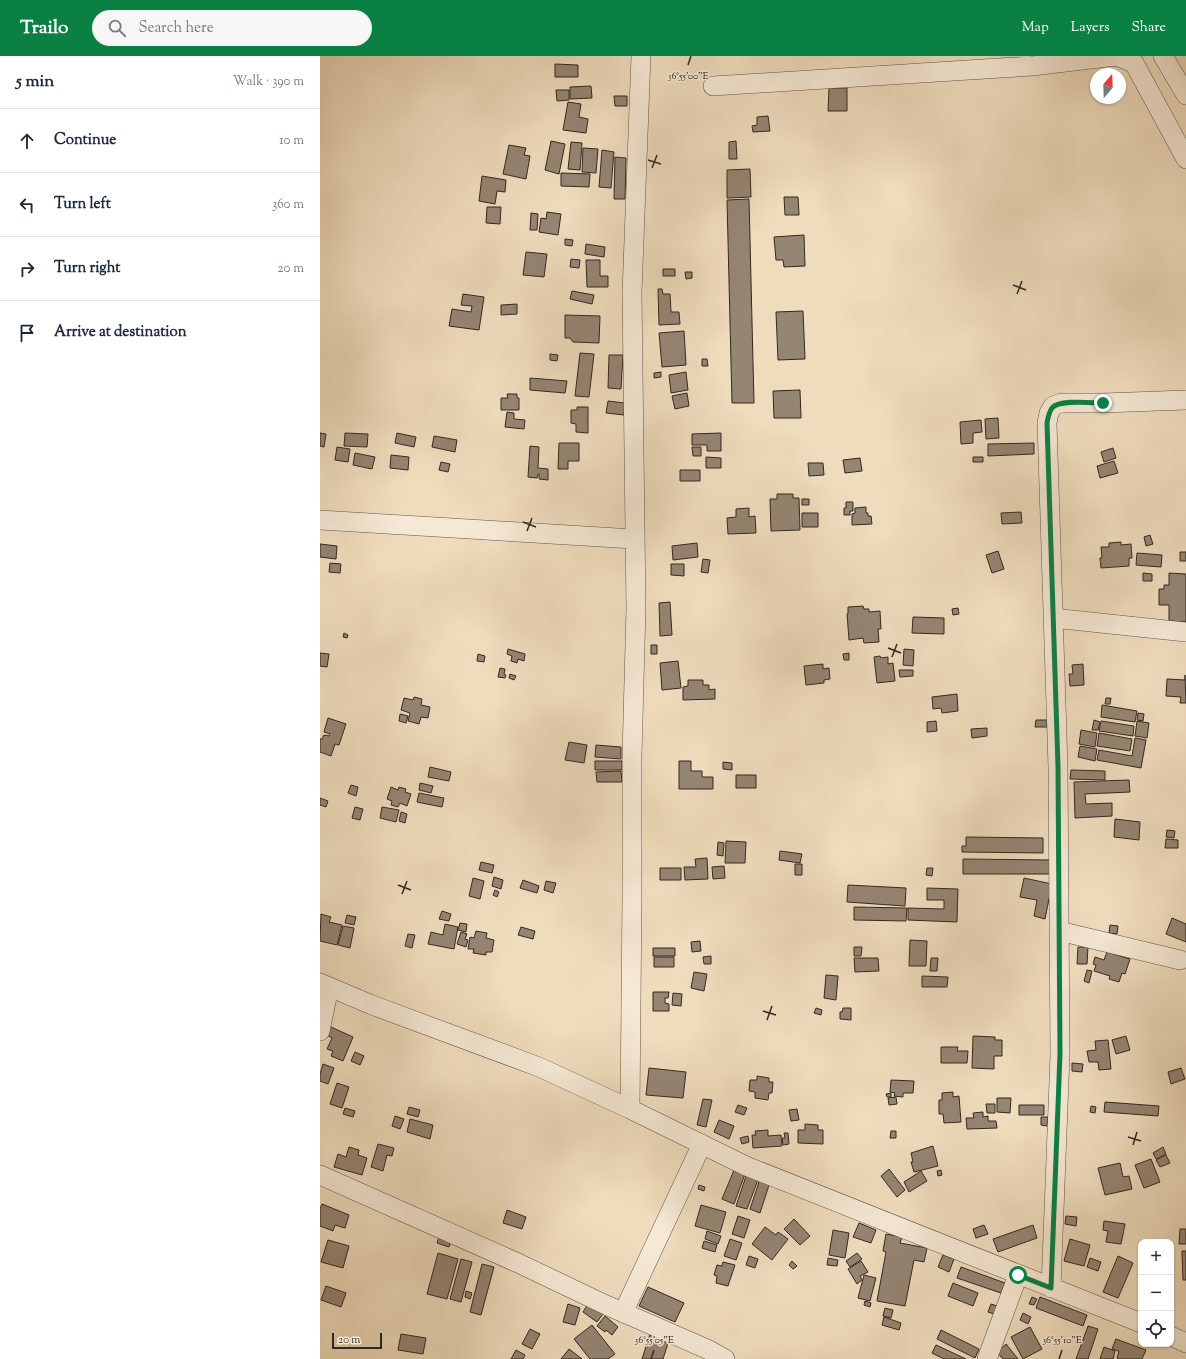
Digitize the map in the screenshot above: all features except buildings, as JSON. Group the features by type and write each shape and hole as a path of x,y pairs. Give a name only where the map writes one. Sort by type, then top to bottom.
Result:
{"street":[{"path":"630,1110 632,755 636,608 632,293 641,56"},
{"path":"713,86 1032,66 1116,56 1134,62 1186,159"},
{"path":"1163,56 1186,95"},
{"path":"1051,1288 1060,1054 1058,767 1047,423 1049,413 1053,406 1061,403 1186,400"},
{"path":"320,520 634,539"},
{"path":"1053,618 1186,632"},
{"path":"1059,931 1180,960"},
{"path":"320,1031 325,985 372,1005 540,1067 746,1166 1138,1322"},
{"path":"623,1313 702,1144"},
{"path":"320,1175 518,1263 623,1313 709,1350 725,1359"},
{"path":"987,1359 1018,1275"},
{"path":"1174,1337 1186,1343"}],"route":[{"path":"1018,1275 1051,1288 1060,1054 1058,767 1047,423 1049,413 1053,406 1061,403 1103,403"}]}
